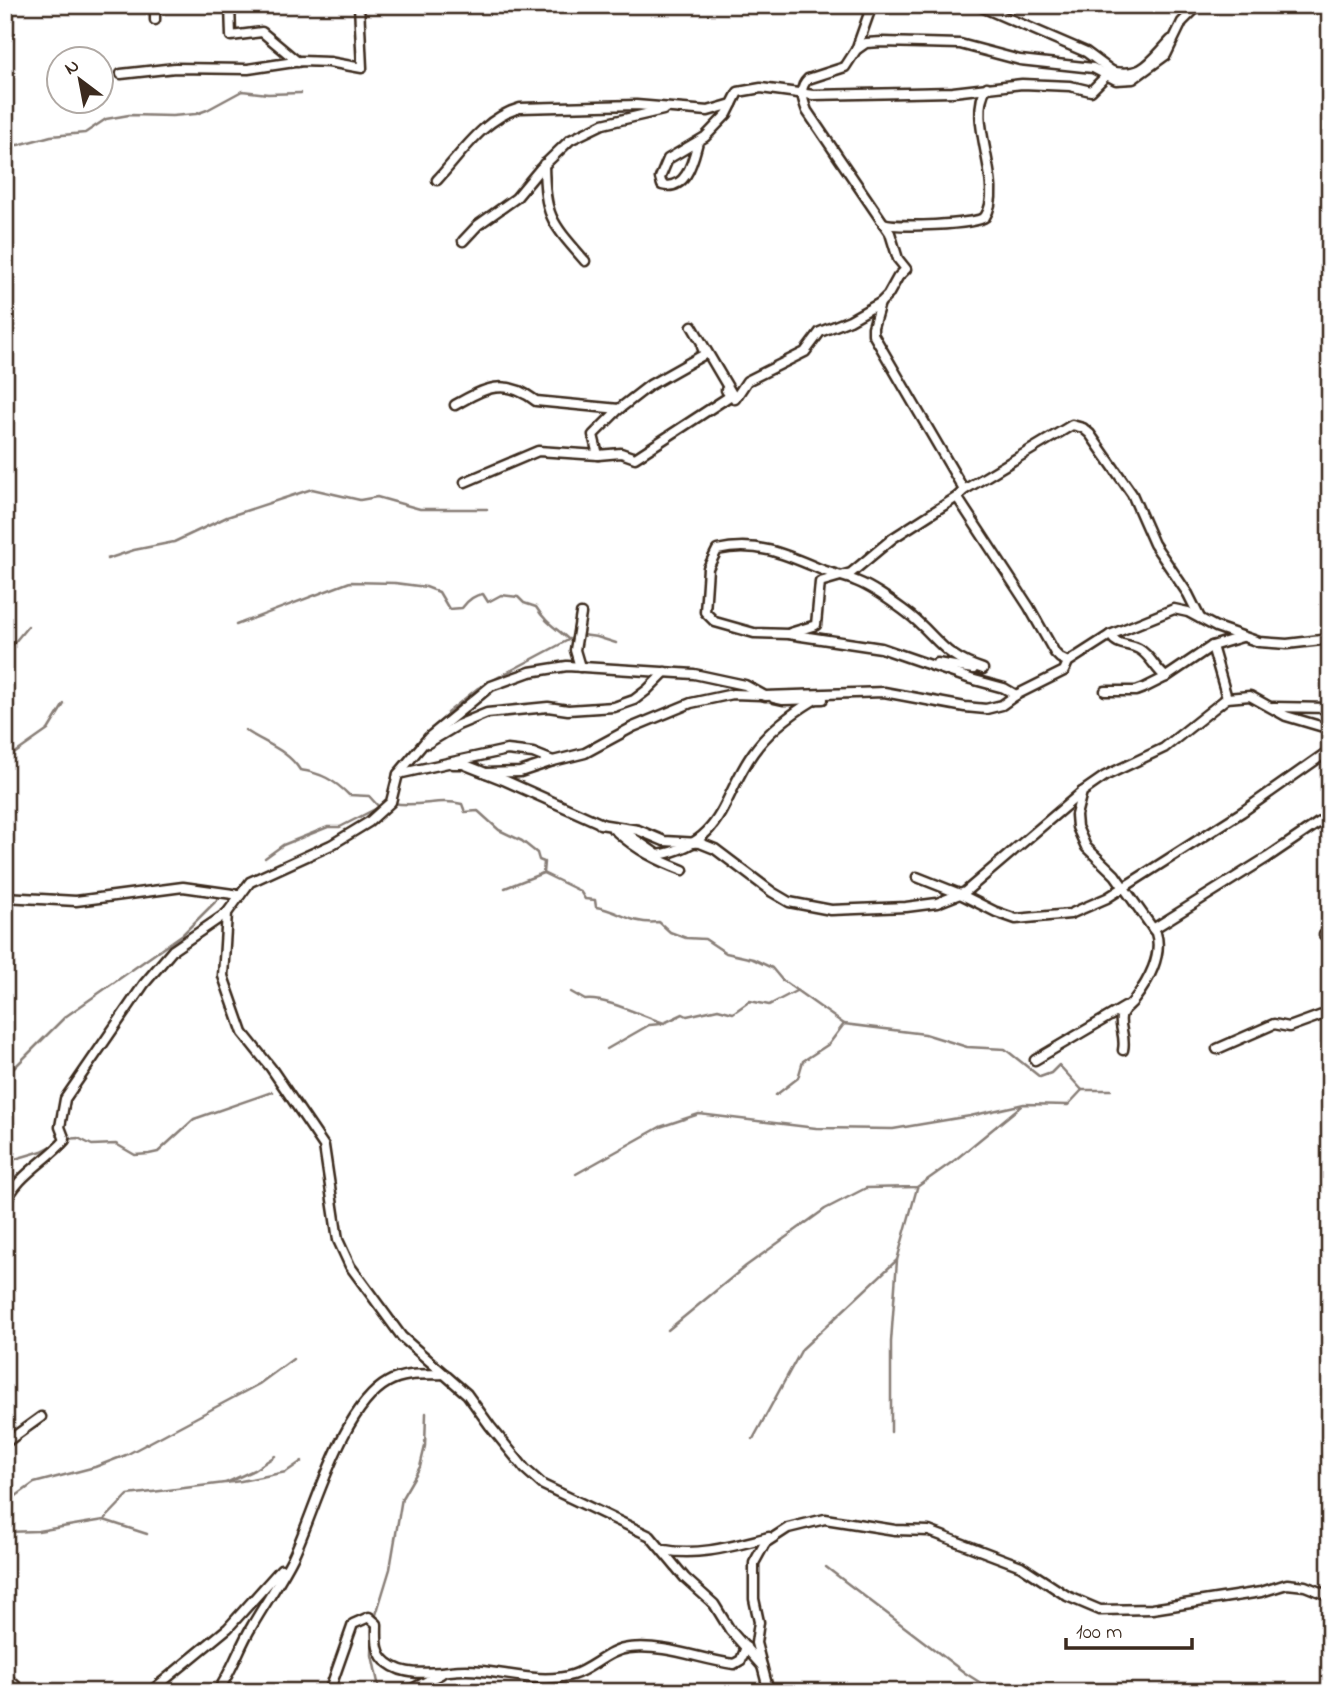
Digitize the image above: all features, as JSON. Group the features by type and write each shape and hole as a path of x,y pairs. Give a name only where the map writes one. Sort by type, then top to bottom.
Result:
{"street":[{"path":"155,5 155,20"},
{"path":"230,5 231,36 262,32 298,62"},
{"path":"121,74 175,68 248,69 298,62 328,62 362,68 359,5"},
{"path":"465,482 538,452 598,455 621,453 635,457 730,396 692,326 735,400 747,381 805,352 820,332 850,320 880,303 888,295 906,269 898,259 893,240 883,223 807,111 803,89 808,79 845,67 856,50 872,5"},
{"path":"976,5 1086,52 1110,74"},
{"path":"856,50 866,43 949,43 1020,60 1093,68 1122,81 1144,74 1166,55 1182,22 1199,5"},
{"path":"698,142 685,178 672,186 662,186 660,178 668,159 698,142 727,114 738,92 754,89 803,89 813,95 953,92 1041,84 1091,90 1110,74"},
{"path":"883,223 896,227 974,222 985,217 990,204 989,179 980,105 986,87"},
{"path":"437,180 492,120 505,112 520,108 636,105 714,110 732,104"},
{"path":"463,241 478,225 516,198 544,164 570,140 588,129 670,109"},
{"path":"544,164 545,200 549,216 585,261"},
{"path":"880,303 873,334 964,490"},
{"path":"598,455 593,435 620,409 650,385 705,354"},
{"path":"456,405 493,386 526,393 536,401 620,409"},
{"path":"788,634 816,625 820,582 851,573 893,538 964,490 1072,425 1083,428 1132,494 1154,544 1188,594 1200,618"},
{"path":"957,497 1029,607 1055,653 1068,662"},
{"path":"921,662 983,669 967,664 940,646 919,622 892,602 856,581 805,560 768,550 733,546 717,550 708,568 705,612 715,622 754,633 788,634 881,648 921,662 1004,688 1016,695"},
{"path":"486,773 520,772 585,753 601,743 691,703 733,694 884,692 986,709 1002,705 1063,671 1068,662 1110,635 1167,611 1184,610 1242,637 1276,644 1330,639"},
{"path":"580,667 575,650 581,614"},
{"path":"1110,635 1118,644 1134,646 1146,654 1166,677"},
{"path":"1105,691 1136,691 1166,677 1212,646 1242,637"},
{"path":"1212,646 1227,698"},
{"path":"5,1205 9,1194 37,1163 51,1156 65,1140 60,1127 65,1099 144,984 173,950 227,913 250,882 331,845 369,822 391,802 398,774 419,747 491,686 530,672 567,666 694,674 745,685 783,700 814,700 884,692"},
{"path":"419,747 486,713 548,707 568,710 614,707 634,700 665,672"},
{"path":"600,824 638,830 664,841 694,842 715,849 789,902 831,910 937,903 965,892 1082,792 1105,776 1164,748 1227,698 1251,696 1286,716 1330,729"},
{"path":"443,763 463,764 486,773 629,835 658,855 670,853 700,839 723,810 752,754 780,723 814,700"},
{"path":"1268,707 1330,708"},
{"path":"398,774 507,750 533,753 554,761"},
{"path":"917,877 1016,919 1070,914 1124,888 1242,812 1330,750"},
{"path":"1082,792 1076,815 1077,827 1092,855 1108,866 1158,940 1154,966 1120,1019 1124,1033 1123,1050"},
{"path":"1153,929 1330,815"},
{"path":"613,829 652,859 683,870"},
{"path":"5,897 76,901 183,887 240,895"},
{"path":"227,913 223,976 243,1033 271,1068 324,1146 338,1240 350,1266 402,1337 467,1394 489,1426 525,1469 543,1485 650,1536 665,1550 681,1553 724,1548 777,1535"},
{"path":"1035,1060 1131,1004"},
{"path":"1217,1049 1274,1024 1289,1027 1330,1013"},
{"path":"217,1692 250,1628 293,1557 341,1440 354,1417 372,1394 387,1382 404,1374 445,1374"},
{"path":"5,1443 41,1417"},
{"path":"769,1692 756,1643 759,1622 754,1599 754,1563 765,1543 788,1528 825,1519 895,1530 929,1531 1021,1566 1067,1596 1100,1610 1152,1609 1261,1592 1287,1584 1305,1586 1330,1596"},
{"path":"650,1536 685,1578 714,1604 730,1630 761,1666"},
{"path":"150,1692 228,1628 293,1557"},
{"path":"329,1692 353,1625 369,1617 377,1624 376,1643 386,1662 397,1669 411,1671 465,1670 510,1677 572,1675 626,1648 655,1647 734,1664 741,1660 746,1647"},
{"path":"406,1692 446,1672"},
{"path":"5,1676 23,1692"}],"waterway":[{"path":"5,144 18,145 51,136 85,133 106,119 129,115 196,114 242,91 268,94 301,93"},
{"path":"107,559 174,542 227,517 312,489 360,500 377,497 420,509 487,509"},
{"path":"236,625 350,582 395,583 426,587 439,592 449,609 462,608 471,599 483,594 488,602 501,595 518,597 524,603 536,607 547,621 568,639"},
{"path":"5,654 28,626"},
{"path":"582,635 616,643"},
{"path":"447,713 478,688 574,637"},
{"path":"5,764 11,756 48,730 64,704"},
{"path":"245,730 289,757 300,770 327,778 349,795 369,796 379,807"},
{"path":"393,803 453,802 462,804 465,812 478,811 499,830 522,841 537,853 539,860 544,862 543,873"},
{"path":"265,858 283,845 328,827 340,827 383,805"},
{"path":"505,888 543,873 580,891 585,899 595,900 596,907 633,920 659,922 670,932 686,938 705,939 726,953 753,959 772,968 782,980 844,1024"},
{"path":"5,1077 65,1017 183,934 220,897"},
{"path":"571,992 585,1000 614,1004 664,1023 683,1014 687,1016 718,1009 733,1013 750,1001 769,1005 796,991"},
{"path":"607,1049 649,1025 661,1024"},
{"path":"776,1095 798,1078 803,1061 829,1044 844,1024 925,1034 967,1047 1005,1049 1040,1077 1051,1073 1059,1065 1082,1090"},
{"path":"576,1174 660,1127 699,1114 816,1128 893,1129 1024,1104 1068,1105 1082,1090 1111,1090"},
{"path":"67,1139 78,1138 92,1145 116,1144 135,1155 158,1152 194,1119 272,1092"},
{"path":"668,1330 746,1266 825,1209 866,1188 917,1187 1021,1106"},
{"path":"5,1173 15,1159 42,1151 57,1143"},
{"path":"753,1439 802,1349 897,1260 917,1188"},
{"path":"891,1432 891,1342 897,1260"},
{"path":"5,1504 34,1483 95,1467 126,1455 259,1384 293,1359"},
{"path":"375,1618 390,1569 402,1498 420,1467 425,1446 426,1413"},
{"path":"226,1483 254,1470 275,1456"},
{"path":"104,1520 128,1495 241,1481 286,1472 302,1461"},
{"path":"5,1532 38,1531 104,1520 147,1534"},
{"path":"826,1567 965,1673 995,1692"},
{"path":"373,1624 372,1655 380,1692"}]}
